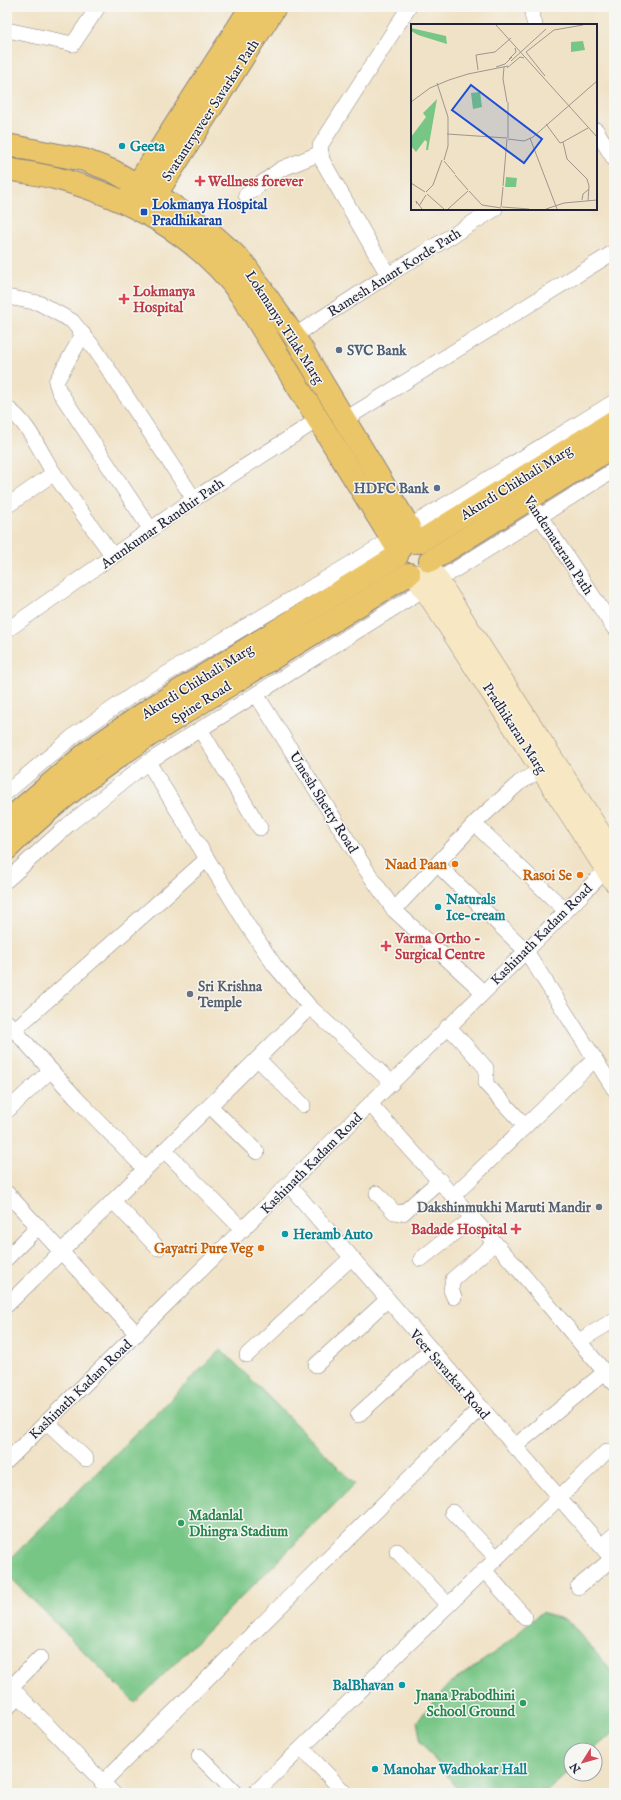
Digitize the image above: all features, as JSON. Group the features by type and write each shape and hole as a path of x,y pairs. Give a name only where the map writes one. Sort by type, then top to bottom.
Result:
{"main road":[{"name":"Svatantryaveer Savarkar Path","path":"141,199 251,7"},
{"name":"Svatantryaveer Savarkar Path","path":"141,199 275,7"},
{"name":"Lokmanya Tilak Marg","path":"7,145 84,160 113,171 141,199 230,278 268,336 318,419 405,543"},
{"name":"Lokmanya Tilak Marg","path":"7,169 54,178 99,191 141,199 205,228 230,250 245,265 294,336 344,420 405,543"},
{"name":"Akurdi Chikhali Marg","path":"7,821 89,752 153,707 405,543 517,481 614,421"},
{"name":"Akurdi Chikhali Marg","path":"424,574 534,508 614,446"},
{"path":"405,543 428,550 424,574 400,567 405,543"},
{"name":"Spine Road","path":"7,849 53,808 102,768 164,724 424,574"}],"street":[{"path":"7,30 73,44 98,7"},
{"path":"388,275 322,160 320,146 409,7"},
{"path":"534,7 532,15 535,24"},
{"path":"598,140 614,159"},
{"path":"246,195 281,169 321,153"},
{"name":"Ramesh Anant Korde Path","path":"294,336 388,275 493,210"},
{"path":"344,420 614,252"},
{"path":"7,297 39,304 57,312 72,322 95,349 194,499"},
{"path":"83,334 56,382 59,391 150,530"},
{"path":"7,792 76,734 141,689 405,543 614,402"},
{"path":"7,408 15,413 54,473 113,556"},
{"name":"Arunkumar Randhir Path","path":"7,630 194,499 318,419"},
{"path":"534,508 614,470"},
{"path":"7,506 54,473"},
{"name":"Vandemataram Path","path":"517,481 534,508 609,609 614,628"},
{"path":"7,880 68,824 148,762 256,694 424,574"},
{"name":"Pradhikaran Marg","path":"424,574 542,769 612,867"},
{"name":"Pradhikaran Marg","path":"424,574 612,867"},
{"name":"Umesh Shetty Road","path":"256,694 367,871 394,910 483,992"},
{"path":"200,729 260,828"},
{"path":"148,762 248,926 275,966 310,1007 392,1083"},
{"path":"394,910 477,821 519,782 542,769"},
{"path":"482,831 566,911"},
{"path":"144,1169 11,1026 207,859"},
{"name":"Kashinath Kadam Road","path":"7,1461 243,1230 448,1026 612,867"},
{"path":"443,870 526,951 614,1089"},
{"path":"7,1305 310,1007"},
{"path":"448,1026 486,1068 486,1084 525,1126"},
{"path":"258,1059 303,1105"},
{"path":"453,1196 595,1059"},
{"path":"7,1111 51,1070"},
{"path":"370,1104 440,1180 610,1377 514,1447"},
{"path":"210,1106 257,1152"},
{"path":"164,1150 243,1230"},
{"path":"377,1193 394,1212 403,1213 440,1180"},
{"name":"Veer Savarkar Road","path":"288,1185 613,1560"},
{"path":"9,1199 39,1226 137,1334"},
{"path":"113,1201 158,1248"},
{"path":"421,1259 473,1218"},
{"path":"7,1258 39,1226"},
{"path":"454,1297 451,1290 453,1279 495,1243"},
{"path":"247,1355 350,1258"},
{"path":"316,1365 387,1300"},
{"path":"579,1341 614,1320"},
{"path":"358,1415 430,1350"},
{"path":"12,1689 107,1788 480,1408"},
{"path":"47,1422 86,1459"},
{"path":"255,1793 496,1557 607,1451"},
{"path":"452,1512 496,1557"},
{"path":"601,1546 614,1535"},
{"path":"397,1551 448,1605"},
{"path":"578,1587 613,1560"},
{"path":"484,1570 525,1617"},
{"path":"7,1708 12,1689 40,1658"},
{"path":"302,1748 345,1793"},
{"path":"199,1756 236,1793"}],"green space":[{"name":"Madanlal Dhingra Stadium","path":"221,1349 355,1484 135,1703 7,1574 7,1562"},
{"name":"Jnana Prabodhini School Ground","path":"542,1612 568,1621 614,1675 614,1732 602,1742 563,1742 563,1777 545,1793 461,1793 421,1742 417,1721 448,1685 501,1648"}],"place":[{"name":"Geeta","path":"122,146"},
{"name":"Wellness forever","path":"200,181"},
{"name":"Lokmanya Hospital Pradhikaran","path":"144,212"},
{"name":"Lokmanya Hospital","path":"124,299"},
{"name":"SVC Bank","path":"339,350"},
{"name":"HDFC Bank","path":"437,488"},
{"name":"Naad Paan","path":"455,864"},
{"name":"Rasoi Se","path":"580,875"},
{"name":"Naturals Ice-cream","path":"438,907"},
{"name":"Varma Ortho - Surgical Centre","path":"386,946"},
{"name":"Sri Krishna Temple","path":"190,994"},
{"name":"Dakshinmukhi Maruti Mandir","path":"599,1207"},
{"name":"Badade Hospital","path":"516,1229"},
{"name":"Heramb Auto","path":"285,1234"},
{"name":"Gayatri Pure Veg","path":"261,1248"},
{"name":"Madanlal Dhingra Stadium","path":"181,1523"},
{"name":"BalBhavan","path":"402,1685"},
{"name":"Jnana Prabodhini School Ground","path":"523,1703"},
{"name":"Manohar Wadhokar Hall","path":"375,1769"}]}
